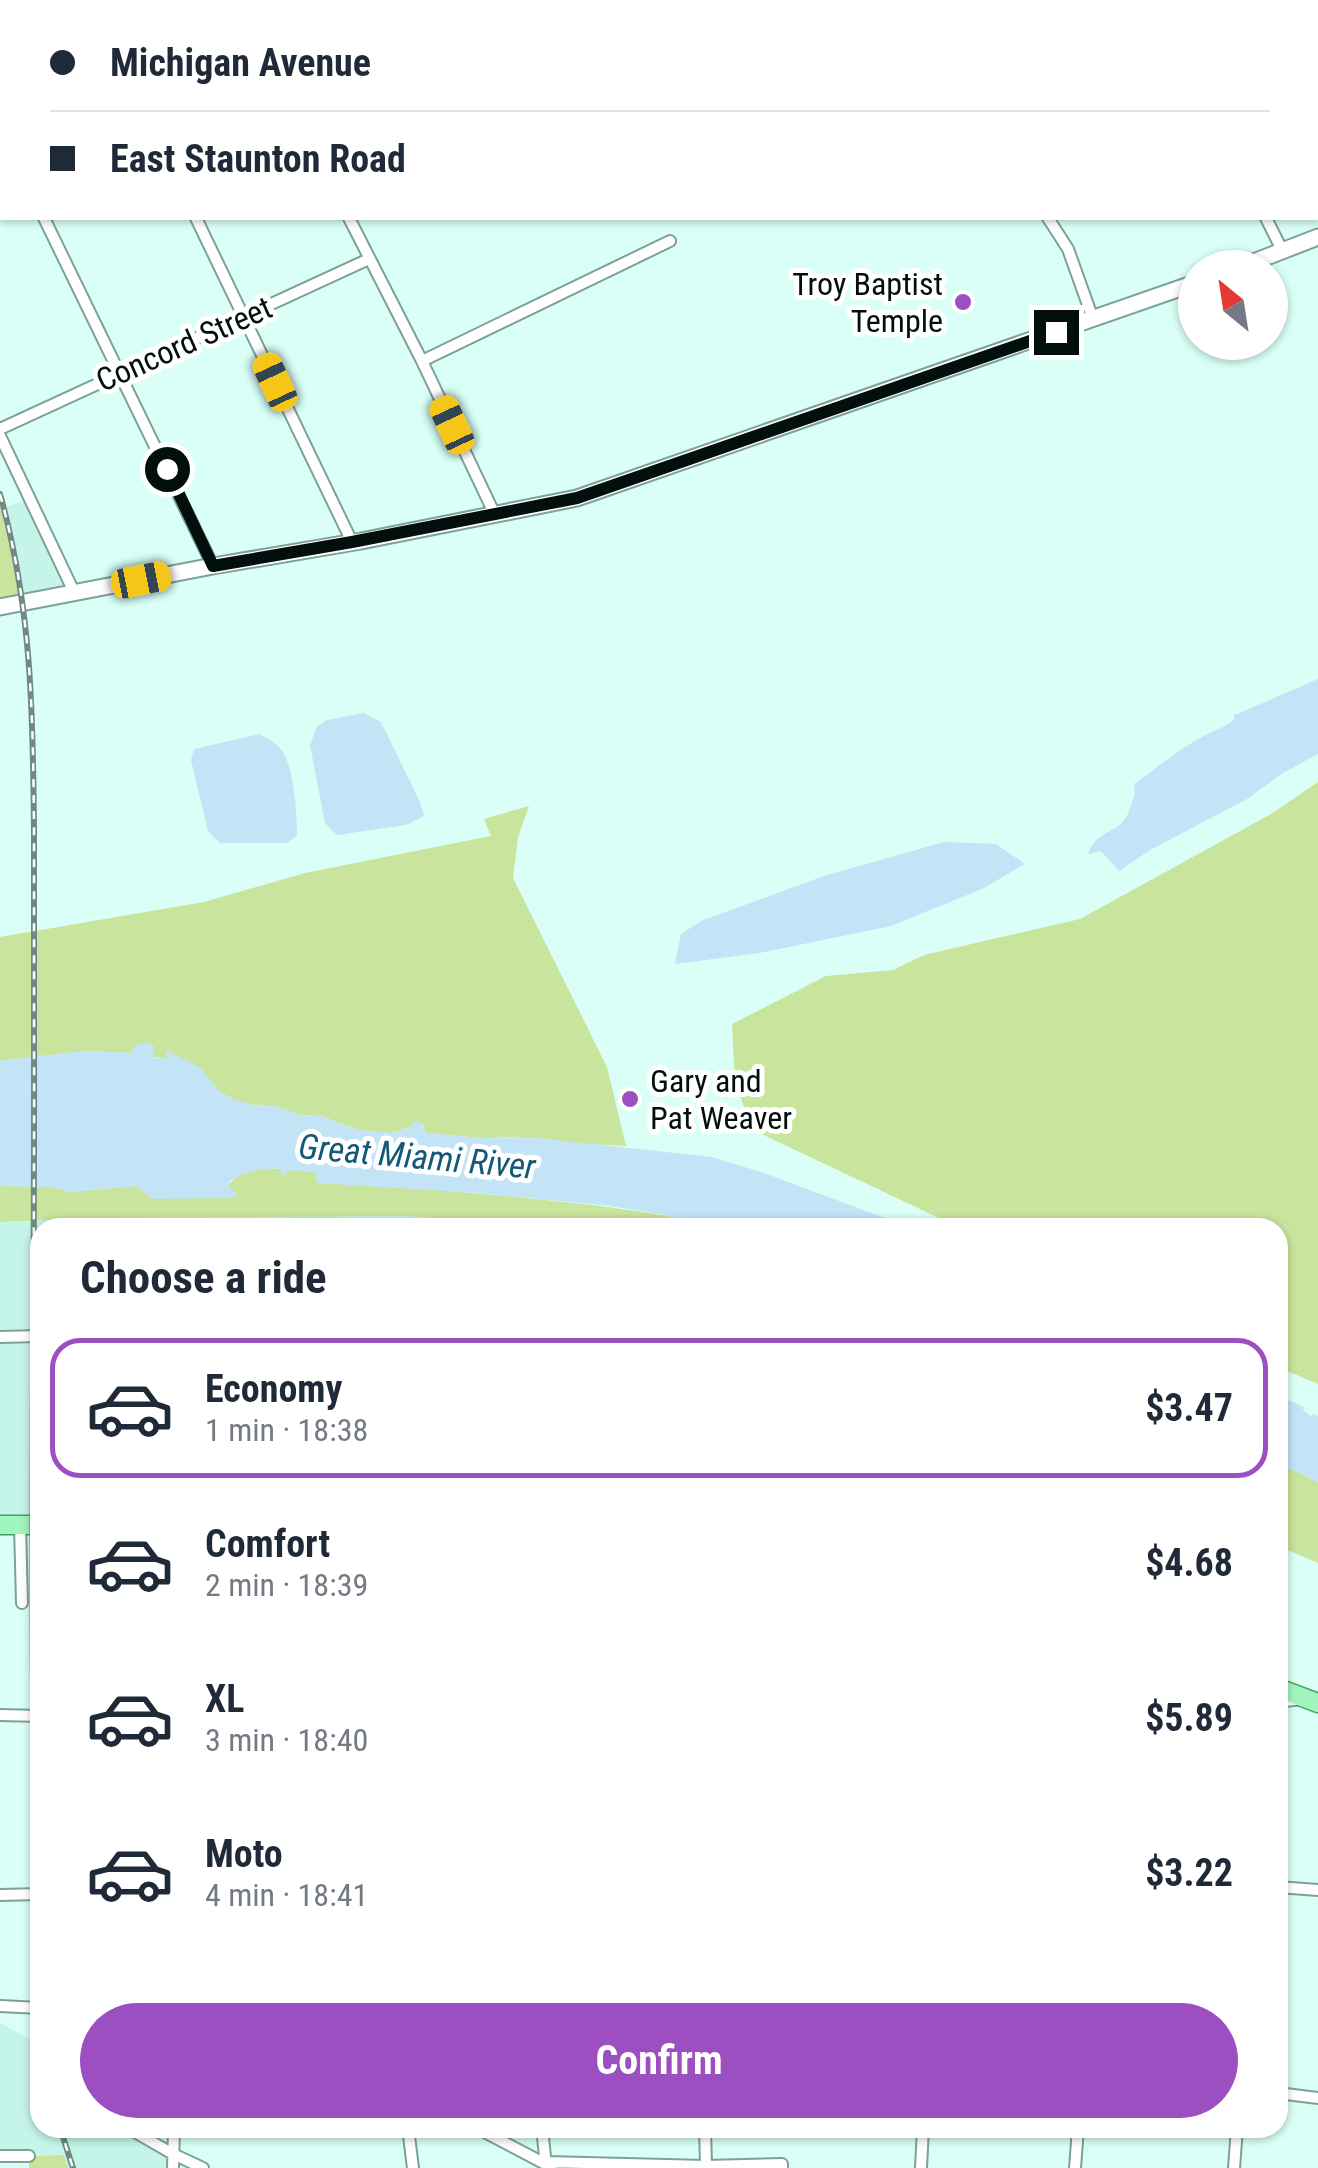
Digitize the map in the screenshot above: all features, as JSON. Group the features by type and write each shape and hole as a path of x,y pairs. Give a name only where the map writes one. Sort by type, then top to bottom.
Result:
{"main road":[{"path":"1288,250 1318,238"},
{"path":"0,607 577,498 1178,289"},
{"path":"0,1525 30,1525"},
{"path":"1288,1692 1312,1701"}],"street":[{"path":"45,220 213,566"},
{"path":"197,220 352,542"},
{"path":"350,220 495,515"},
{"path":"1049,220 1068,249 1093,319"},
{"path":"1267,220 1282,250"},
{"path":"422,362 670,241"},
{"name":"Concord Street","path":"0,428 369,259"},
{"path":"0,436 74,592"},
{"path":"0,1337 30,1336"},
{"path":"20,1525 22,1603"},
{"path":"0,1715 30,1716"},
{"path":"1288,1888 1318,1890"},
{"path":"0,1895 30,1894"},
{"path":"0,2006 30,2008"},
{"path":"1288,2094 1318,2098"},
{"path":"145,2138 203,2168"},
{"path":"173,2168 174,2138"},
{"path":"409,2138 413,2168"},
{"path":"495,2138 548,2166 782,2166"},
{"path":"544,2138 548,2166"},
{"path":"705,2138 706,2166"},
{"path":"921,2168 922,2138"},
{"path":"1076,2168 1078,2138"},
{"path":"1234,2168 1236,2138"},
{"path":"0,2156 29,2156"}],"shaded area":[{"path":"30,499 74,592 23,601 1,509"},
{"path":"405,1216 436,1218 98,1218"},
{"path":"30,1221 30,1525 0,1525 0,1222"},
{"path":"0,2023 30,2039 30,2138 145,2138 173,2154 173,2168 68,2168 63,2155 0,2156"}],"green space":[{"path":"0,505 23,601 0,607"},
{"path":"1318,782 1318,1384 1288,1371 1288,1218 939,1218 751,1129 735,1080 732,1024 826,976 893,970 924,955 1080,919 1271,814"},
{"path":"529,806 518,837 513,878 607,1067 626,1146 426,1133 422,1124 391,1133 358,1130 321,1116 235,1100 218,1091 201,1068 167,1057 85,1051 0,1061 0,937 204,902 305,873 491,836 484,819"},
{"path":"268,1168 315,1172 318,1183 569,1202 676,1218 30,1218 0,1222 0,1186 54,1187 70,1192 136,1186 228,1187 251,1171"},
{"path":"1288,1468 1318,1482 1318,1563 1288,1550"},
{"path":"64,2155 68,2168 29,2168 29,2156"}],"water":[{"path":"1318,679 1318,754 1119,871 1101,851 1088,854 1097,839 1126,817 1134,784 1186,747 1230,723 1234,714"},
{"path":"364,713 381,722 424,816 406,825 337,835 325,823 310,745 317,727 327,720"},
{"path":"259,734 284,754 294,793 297,835 287,843 220,843 208,831 191,760 194,749"},
{"path":"944,842 996,844 1025,864 984,888 891,926 759,953 675,964 681,934 701,921 824,876"},
{"name":"Great Miami River","path":"146,1042 154,1046 154,1058 165,1059 167,1051 201,1068 218,1091 235,1100 320,1116 358,1130 391,1133 412,1127 418,1121 427,1133 527,1137 712,1157 885,1218 681,1218 611,1206 477,1193 318,1183 314,1172 290,1170 283,1176 280,1169 254,1171 230,1181 228,1187 236,1192 235,1198 153,1199 136,1186 70,1192 54,1187 0,1186 0,1061 85,1051 132,1053 133,1047"},
{"path":"1288,1400 1304,1407 1312,1417 1318,1416 1318,1482 1288,1468"}],"railway":[{"path":"0,494 25,620 33,746 34,1218"},
{"path":"63,2138 73,2168"}],"place":[{"name":"Troy Baptist Temple","path":"963,302"},
{"name":"Gary and Pat Weaver","path":"630,1099"}],"route":[{"path":"167,469 213,566 280,556 577,498 1056,332"}]}
